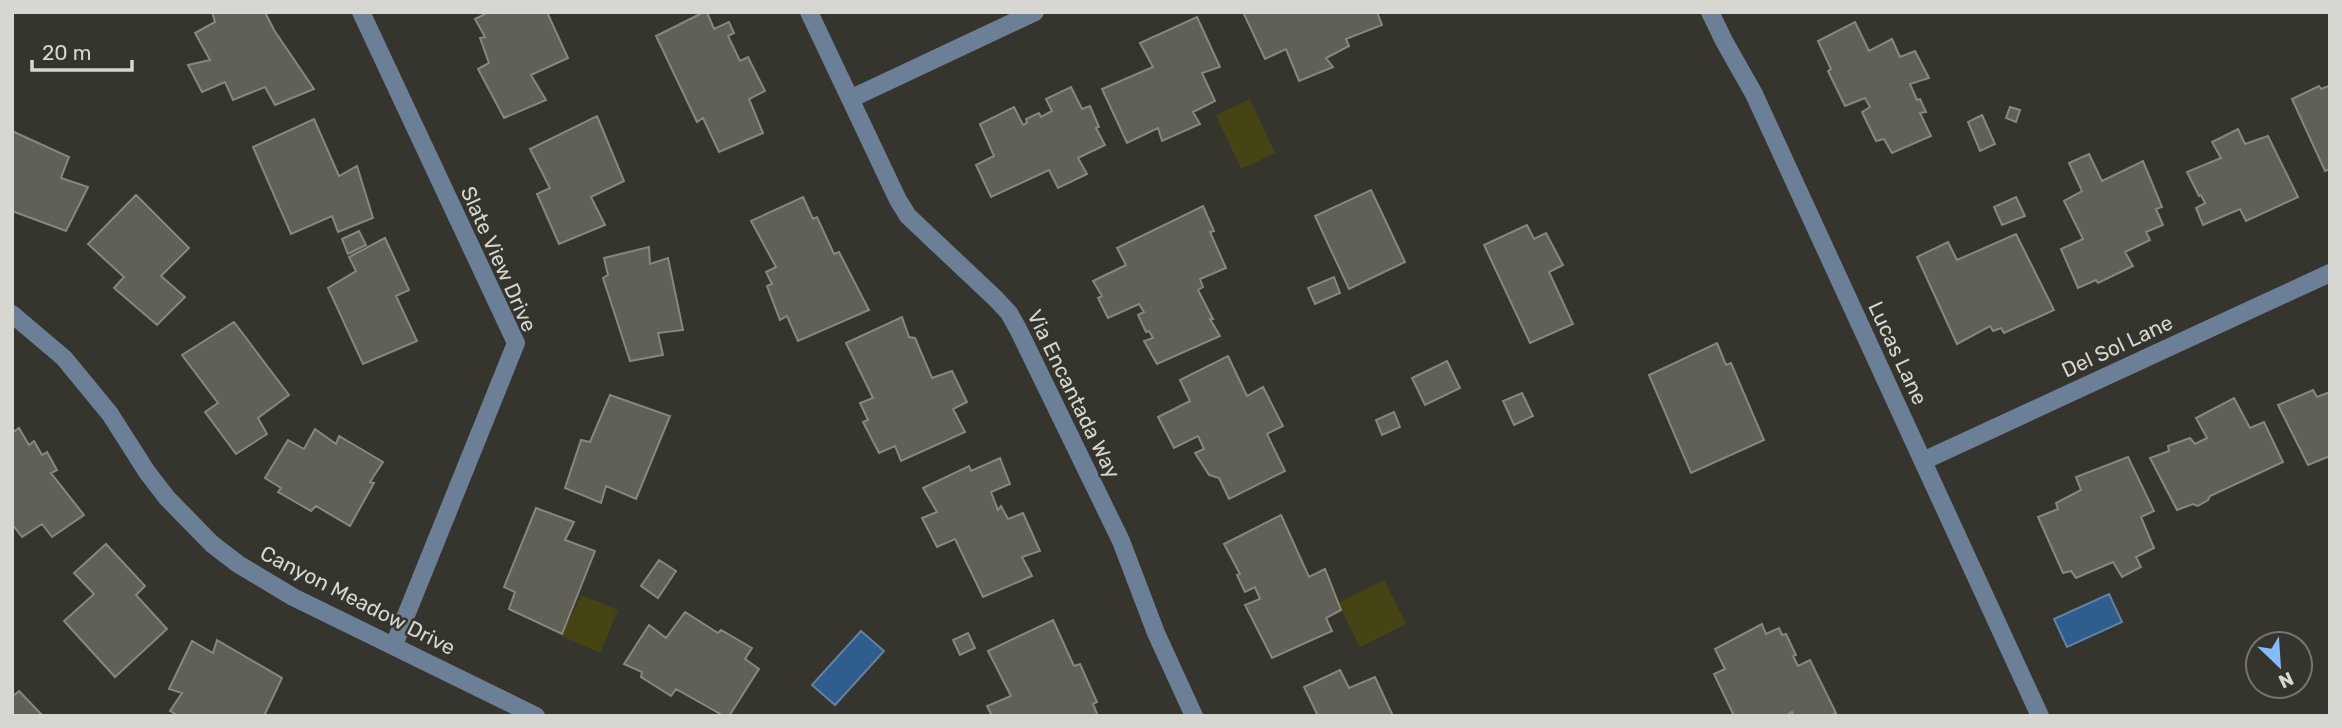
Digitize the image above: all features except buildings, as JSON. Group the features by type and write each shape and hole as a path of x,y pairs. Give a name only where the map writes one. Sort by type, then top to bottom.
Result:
{"street":[{"name":"Slate View Drive","path":"361,12 516,343 394,645"},
{"name":"Via Encantada Way","path":"809,12 908,216 996,299 1009,313 1018,329 1121,541 1156,633 1194,716"},
{"path":"850,99 1035,12"},
{"name":"Lucas Lane","path":"1710,12 1754,94 2040,716"},
{"name":"Del Sol Lane","path":"1923,461 2330,273"},
{"name":"Canyon Meadow Drive","path":"12,314 64,358 88,385 154,481 212,544 265,582 536,716"}],"shaded area":[{"path":"1250,99 1275,153 1241,169 1216,115"},
{"path":"1384,580 1406,624 1360,647 1338,603"},
{"path":"581,595 618,610 600,653 562,636"}],"water":[{"path":"2109,594 2122,622 2067,647 2054,619"},
{"path":"861,631 884,651 835,705 812,685"}]}
